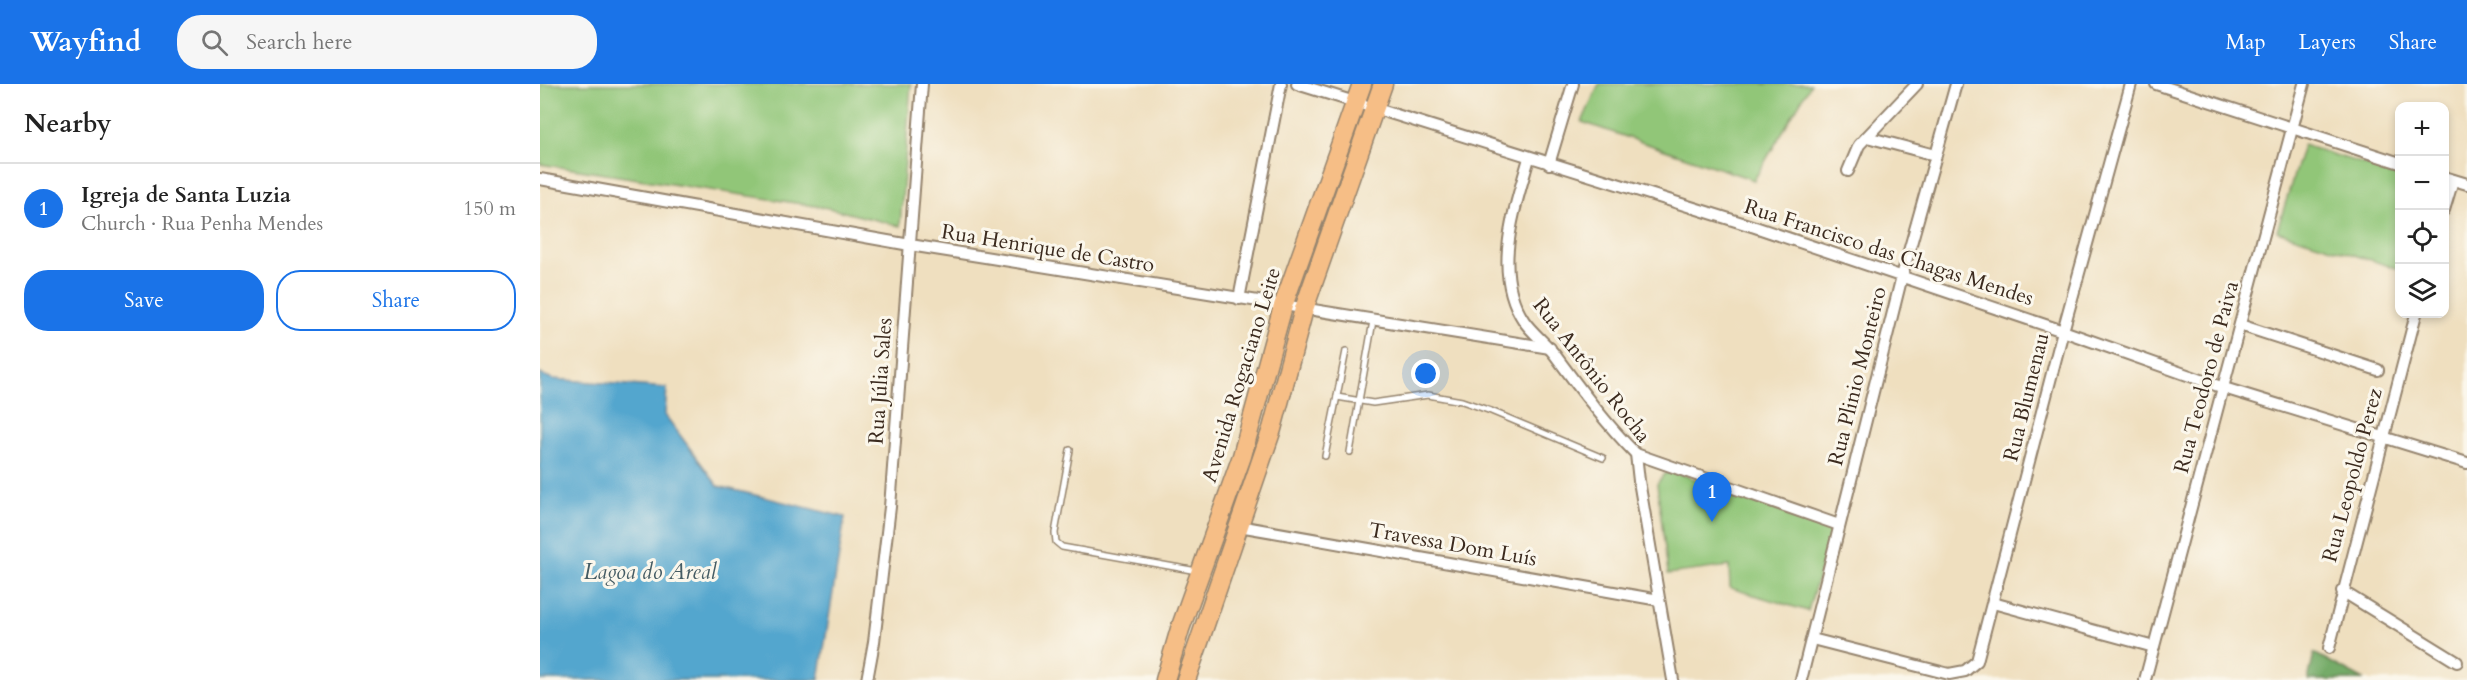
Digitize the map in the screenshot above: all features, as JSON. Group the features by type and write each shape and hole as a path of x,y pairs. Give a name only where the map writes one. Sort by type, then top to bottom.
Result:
{"main road":[{"name":"Avenida Rogaciano Leite","path":"1165,680 1242,456 1283,306 1362,84"},
{"name":"Avenida Rogaciano Leite","path":"1186,680 1272,429 1304,309 1383,84"}],"street":[{"name":"Rua Júlia Sales","path":"867,680 874,642 890,507 922,84"},
{"path":"1239,299 1281,84"},
{"name":"Rua Francisco das Chagas Mendes","path":"1297,84 1755,227 2224,388 2467,463"},
{"path":"1549,164 1573,84"},
{"path":"1848,171 1859,145 1917,84"},
{"name":"Rua Plinio Monteiro","path":"1801,680 1902,276 1956,84"},
{"name":"Rua Blumenau","path":"1812,639 1949,674 1965,671 1977,661 2063,331 2131,84"},
{"path":"2156,84 2395,161"},
{"name":"Rua Teodoro de Paiva","path":"2145,680 2224,388 2290,129 2304,84"},
{"path":"1867,137 1935,155"},
{"name":"Rua Antônio Rocha","path":"1529,158 1508,241 1510,284 1524,322 1550,348 1600,414 1636,453 1673,680"},
{"name":"Rua Henrique de Castro","path":"540,179 910,244 1550,348"},
{"path":"2449,179 2467,184"},
{"name":"Rua Leopoldo Perez","path":"2329,648 2382,437 2415,318"},
{"path":"2240,325 2378,370"},
{"path":"1636,453 1839,525"},
{"name":"Travessa Dom Luís","path":"1239,526 1659,600"},
{"path":"2342,591 2457,662"},
{"path":"1993,603 2154,647"}],"lane":[{"path":"1350,452 1373,321"},
{"path":"1325,456 1346,351"},
{"path":"1337,397 1383,403 1428,396 1462,401 1603,458"},
{"path":"1070,450 1055,533 1056,542 1062,547 1201,572"}],"green space":[{"path":"540,84 911,84 900,226 828,208 540,164"},
{"path":"1599,84 1811,84 1754,180 1582,122"},
{"path":"2303,145 2395,174 2395,268 2277,231"},
{"path":"1673,471 1832,529 1808,611 1730,588 1729,566 1668,574 1657,484 1664,474"},
{"path":"2314,653 2364,680 2308,680"}],"water":[{"name":"Lagoa do Areal","path":"540,374 553,379 667,388 665,415 718,486 845,517 819,680 540,680"}],"place":[{"name":"Igreja de Santa Luzia","path":"1712,522"}]}
